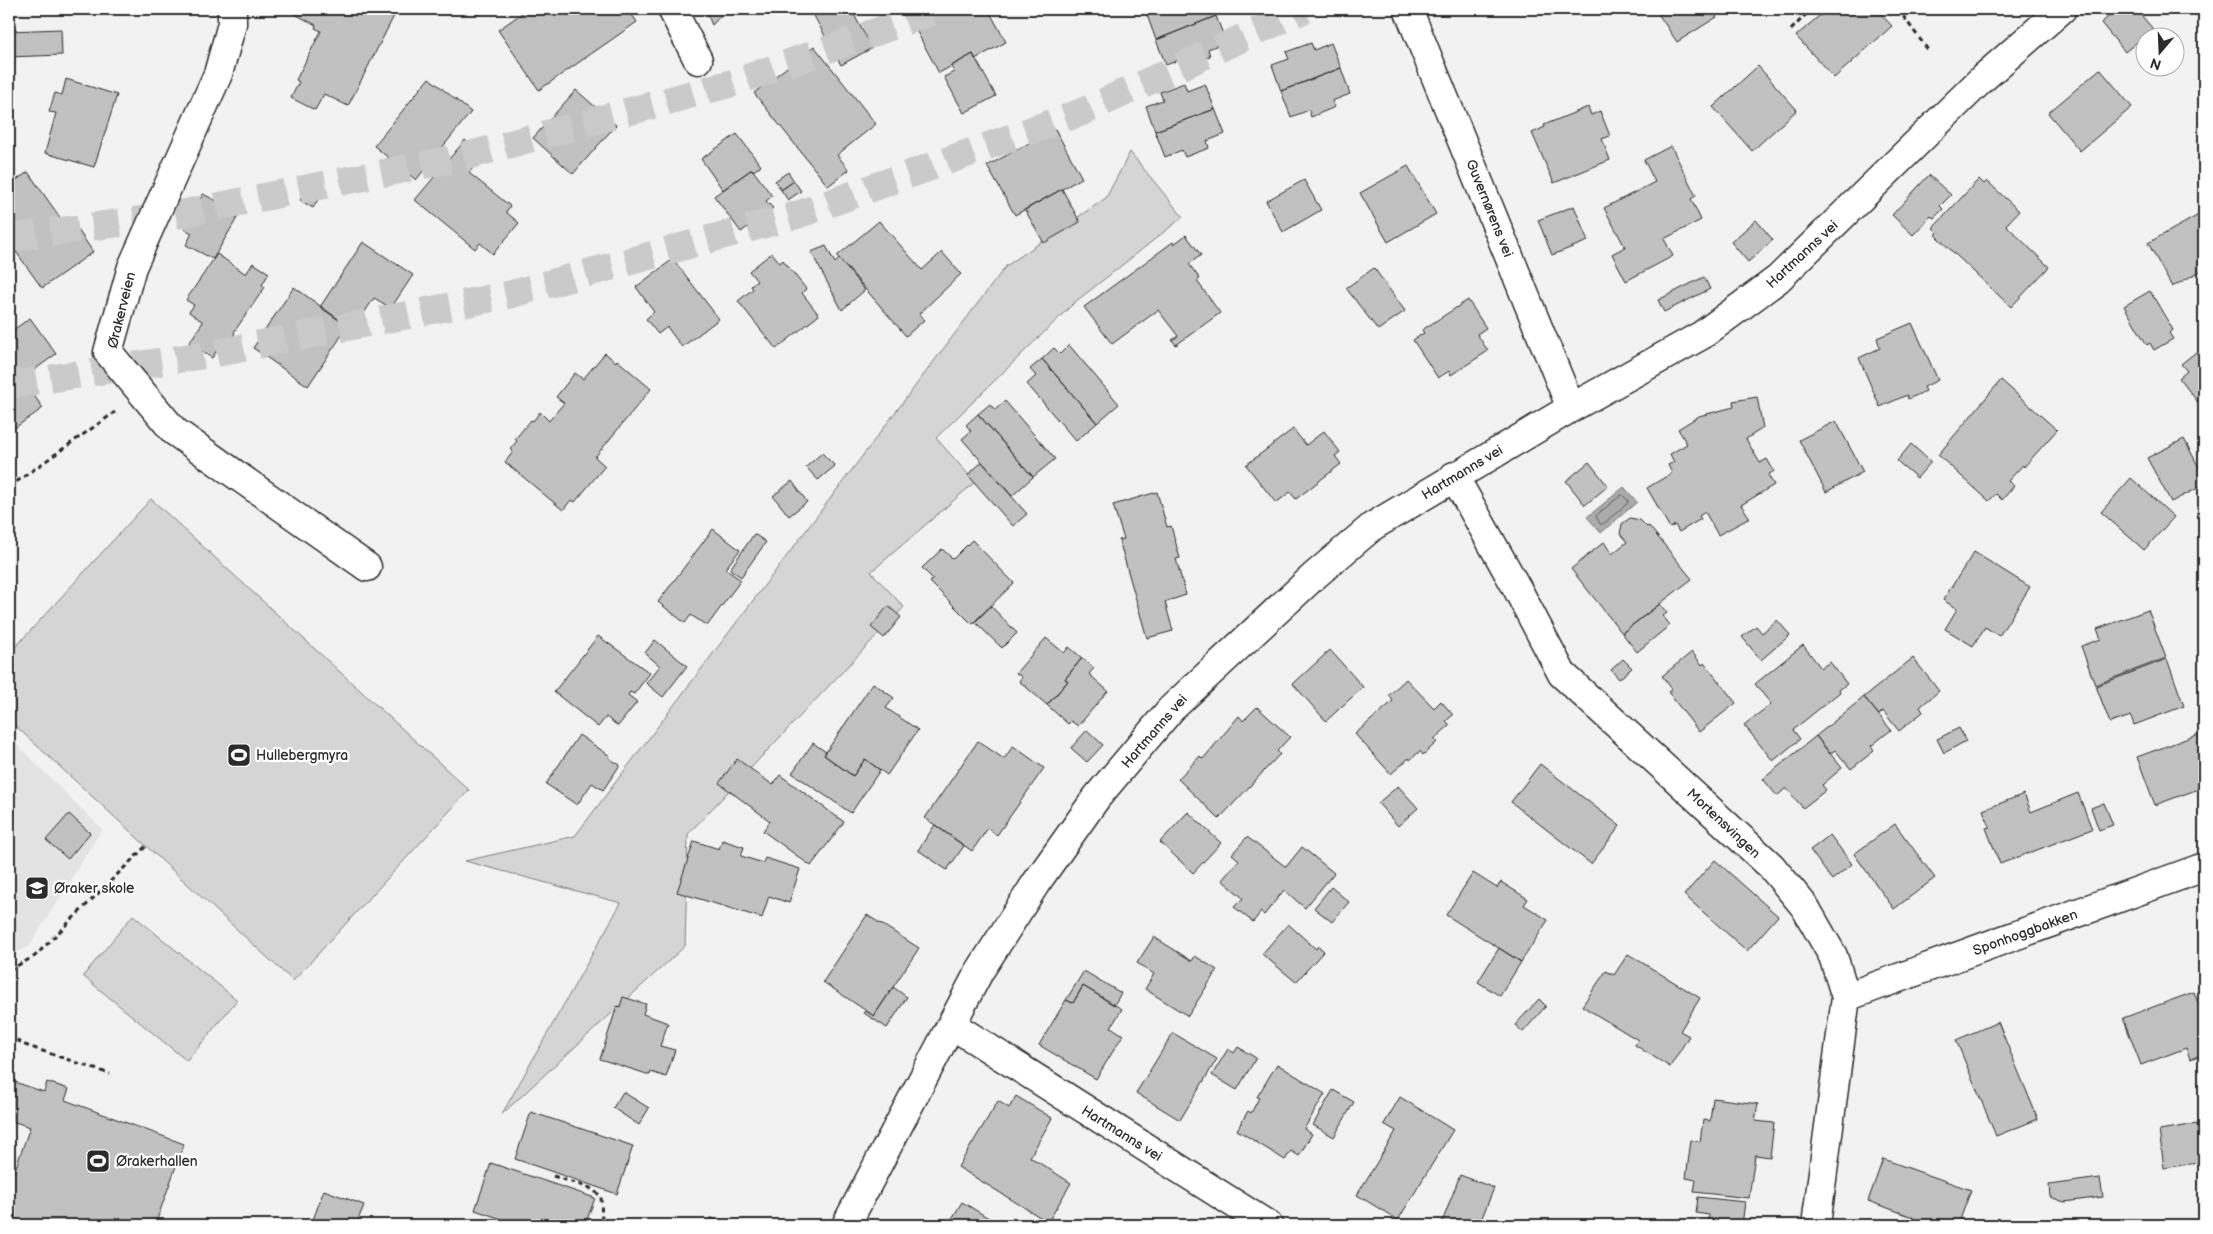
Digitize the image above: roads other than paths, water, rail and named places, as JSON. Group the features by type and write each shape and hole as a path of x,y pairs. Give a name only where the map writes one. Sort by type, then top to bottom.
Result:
{"street":[{"name":"Ørakerveien","path":"232,9 232,24 218,74 132,267 108,352 174,431 368,567"},
{"path":"672,9 698,60"},
{"name":"Guvernørens vei","path":"1408,9 1571,408"},
{"name":"Hartmanns vei","path":"846,1225 979,972 1036,883 1097,797 1171,708 1312,577 1372,526 1571,408 1702,335 1778,279 1983,78 2062,9"},
{"name":"Mortensvingen","path":"1454,476 1518,590 1562,674 1771,866 1805,907 1833,956 1846,997 1816,1225"},
{"name":"Sponhoggbakken","path":"1846,997 2204,867"},
{"name":"Hartmanns vei","path":"952,1024 1268,1225"}],"water":[{"path":"1624,487 1637,502 1601,533 1587,517"}],"tunnel":[{"path":"9,238 170,216 463,157 736,82 940,9"},
{"path":"9,385 211,354 508,295 797,215 1082,112 1305,9"}],"place":[{"name":"Hullebergmyra","path":"239,755"},
{"name":"Øraker skole","path":"37,888"},
{"name":"Ørakerhallen","path":"98,1161"}]}
